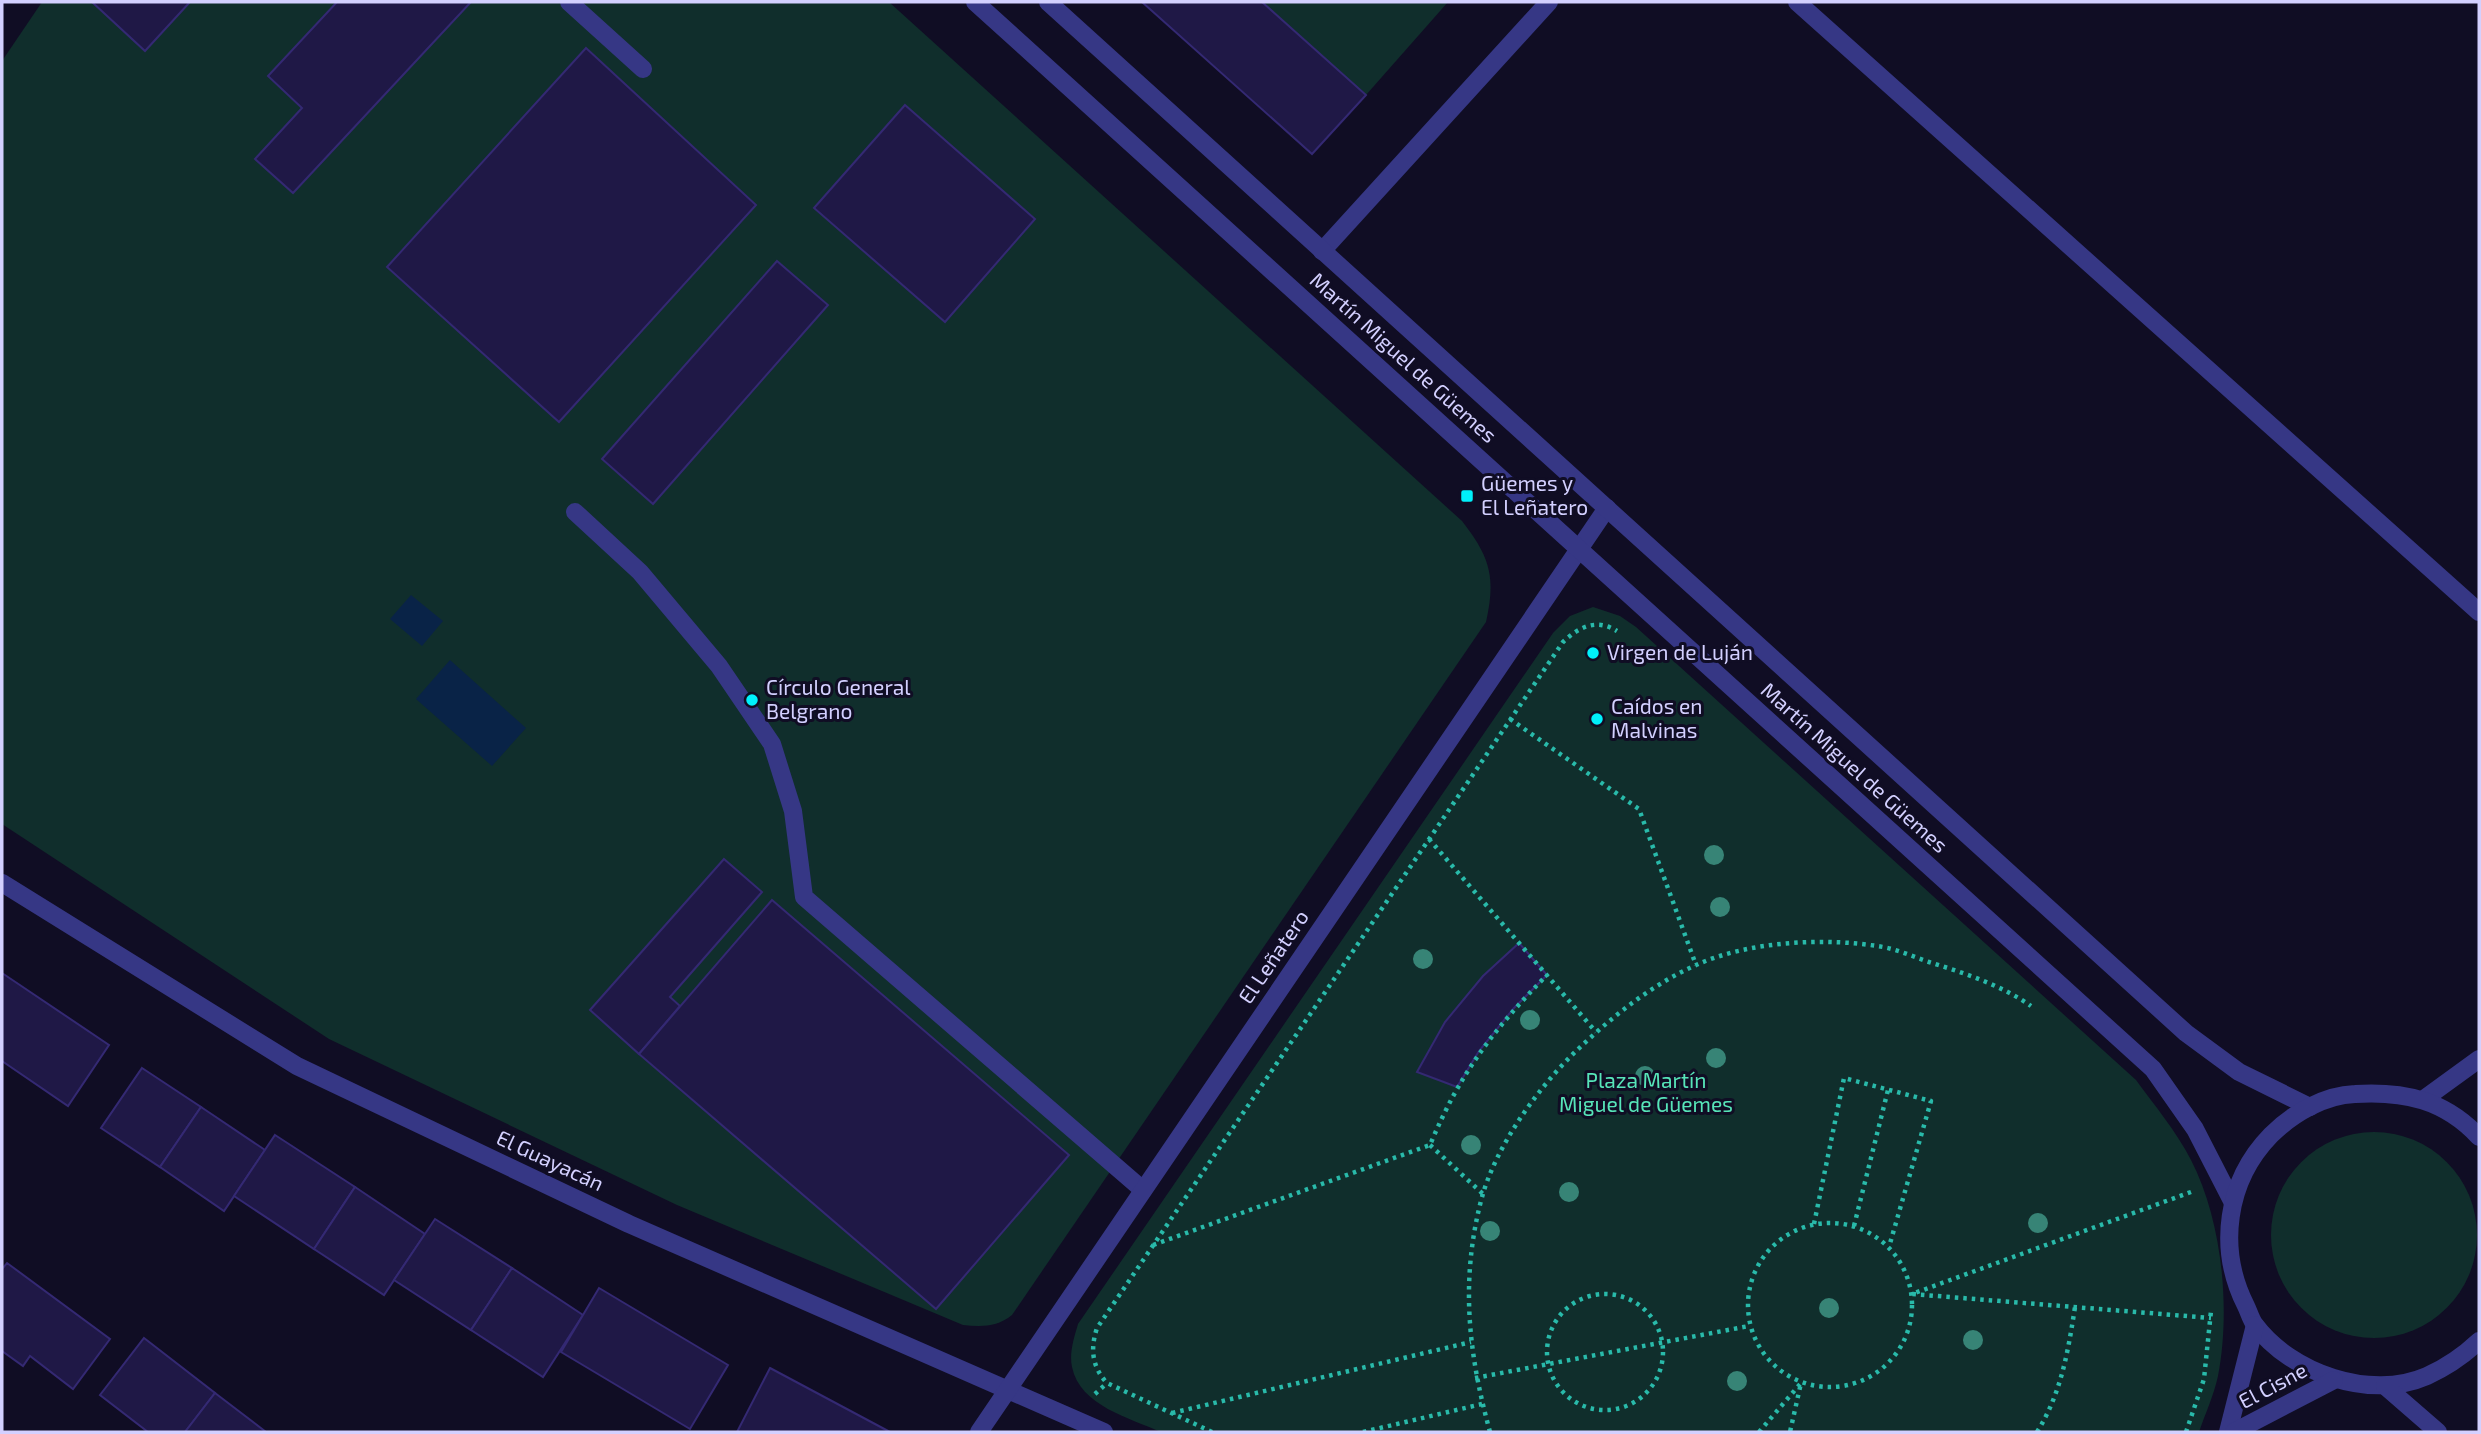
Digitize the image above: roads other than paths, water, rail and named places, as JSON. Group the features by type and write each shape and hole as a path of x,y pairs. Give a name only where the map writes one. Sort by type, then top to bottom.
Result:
{"street":[{"path":"569,2 643,69"},
{"name":"Martín Miguel de Güemes","path":"975,2 2153,1069 2195,1129 2232,1201"},
{"name":"Martín Miguel de Güemes","path":"1048,2 2186,1033 2239,1072 2310,1107"},
{"path":"1322,251 1549,2"},
{"path":"1797,2 2479,612"},
{"name":"El Leñatero","path":"979,1432 1607,508"},
{"path":"575,512 640,572 719,666 772,744 793,811 804,897 1143,1191"},
{"name":"El Guayacán","path":"2,883 297,1066 629,1224 1104,1432"},
{"path":"2424,1099 2479,1059"},
{"path":"2479,1138 2466,1123 2424,1099 2385,1092 2360,1093 2347,1094 2310,1107 2283,1123 2261,1146 2244,1172 2232,1201 2227,1244 2235,1286 2255,1325 2290,1359 2334,1380 2385,1385 2424,1377 2460,1359 2479,1341"},
{"name":"El Cisne","path":"2228,1432 2255,1325"},
{"name":"El Cisne","path":"2234,1432 2334,1380"},
{"path":"2385,1385 2438,1432"}],"water":[{"path":"411,595 443,621 422,646 390,619"},
{"path":"450,660 526,728 492,766 416,699"}],"place":[{"name":"Güemes y El Leñatero","path":"1467,496"},
{"name":"Virgen de Luján","path":"1593,653"},
{"name":"Círculo General Belgrano","path":"752,700"},
{"name":"Caídos en Malvinas","path":"1597,719"}],"park label":[{"name":"Plaza Martín Miguel de Güemes","path":"1646,1093"}]}
